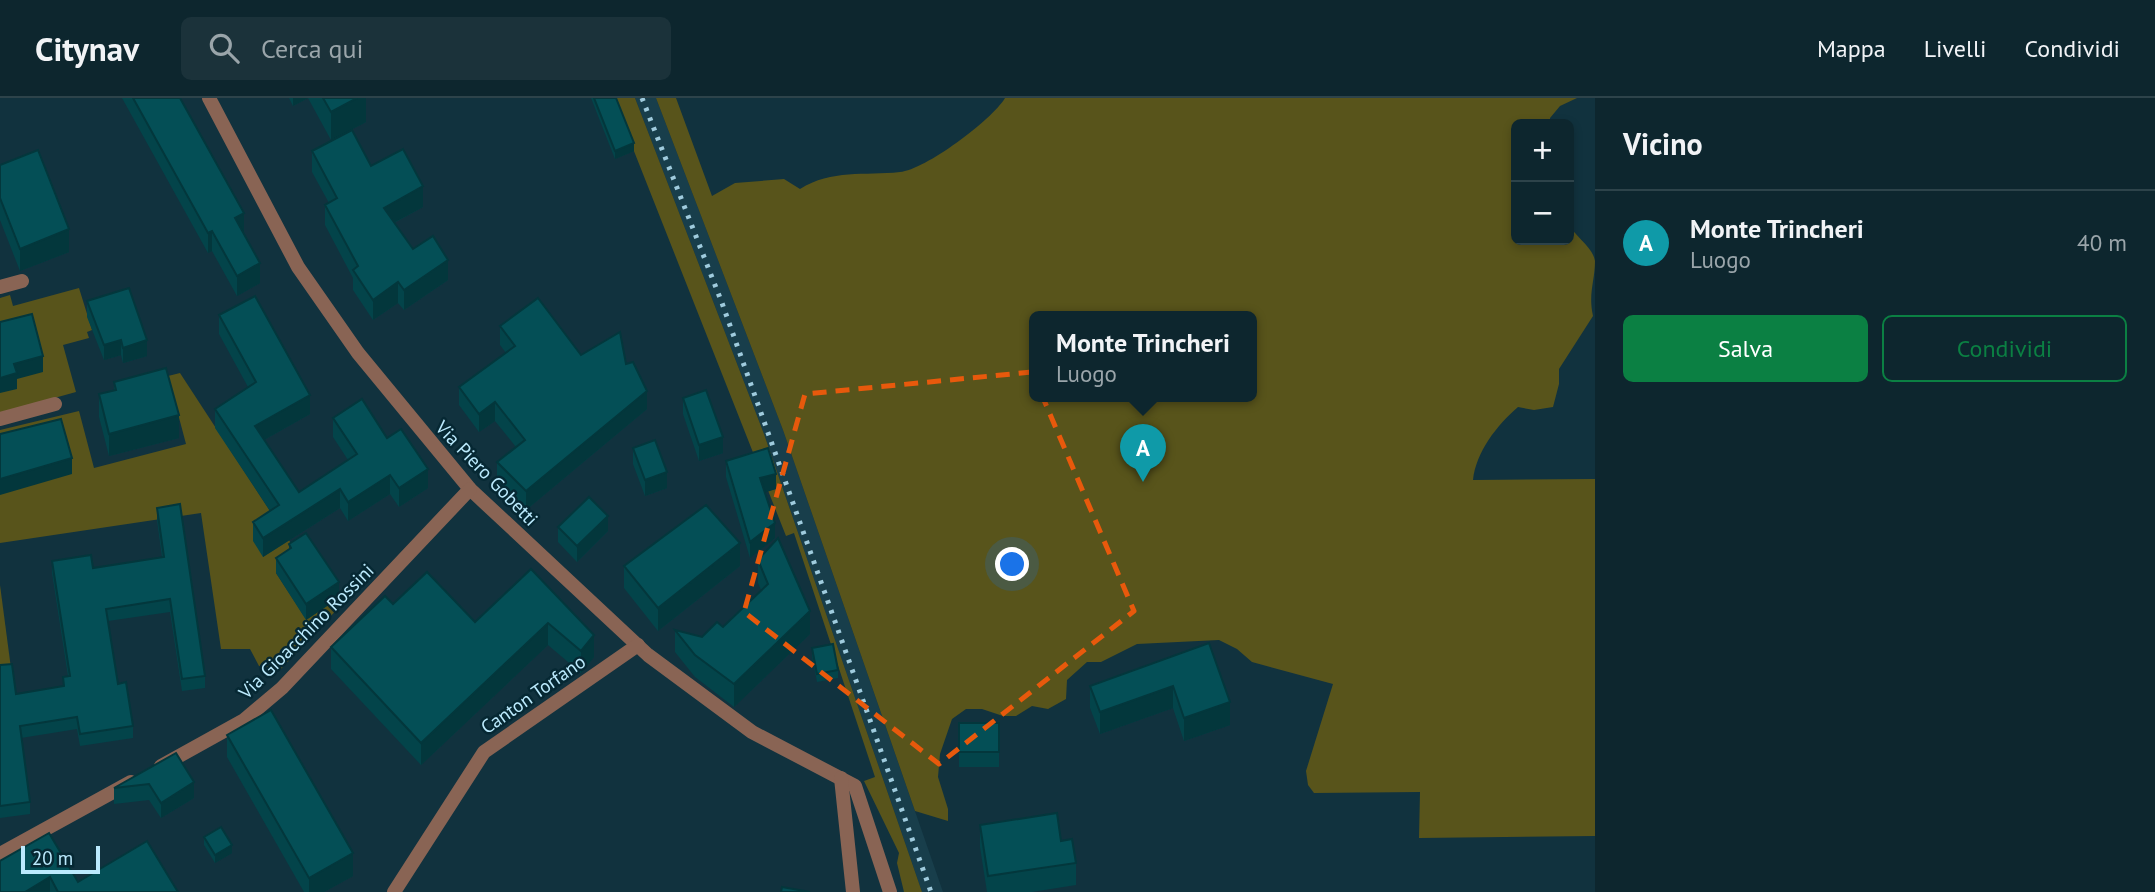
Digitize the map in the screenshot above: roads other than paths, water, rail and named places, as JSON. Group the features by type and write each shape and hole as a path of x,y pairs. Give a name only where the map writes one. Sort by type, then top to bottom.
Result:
{"street":[{"name":"Via Piero Gobetti","path":"209,98 298,267 358,353 470,489 638,645 752,732 855,786 890,892"},
{"path":"0,287 22,281"},
{"path":"0,419 55,404"},
{"name":"Via Gioacchino Rossini","path":"0,854 244,720 282,688 470,489"},
{"name":"Canton Torfano","path":"394,892 484,752 638,645"},
{"path":"841,778 853,892"}],"railway":[{"path":"642,98 722,303 931,892"}],"place":[{"name":"Monte Trincheri","path":"1143,482"}]}
